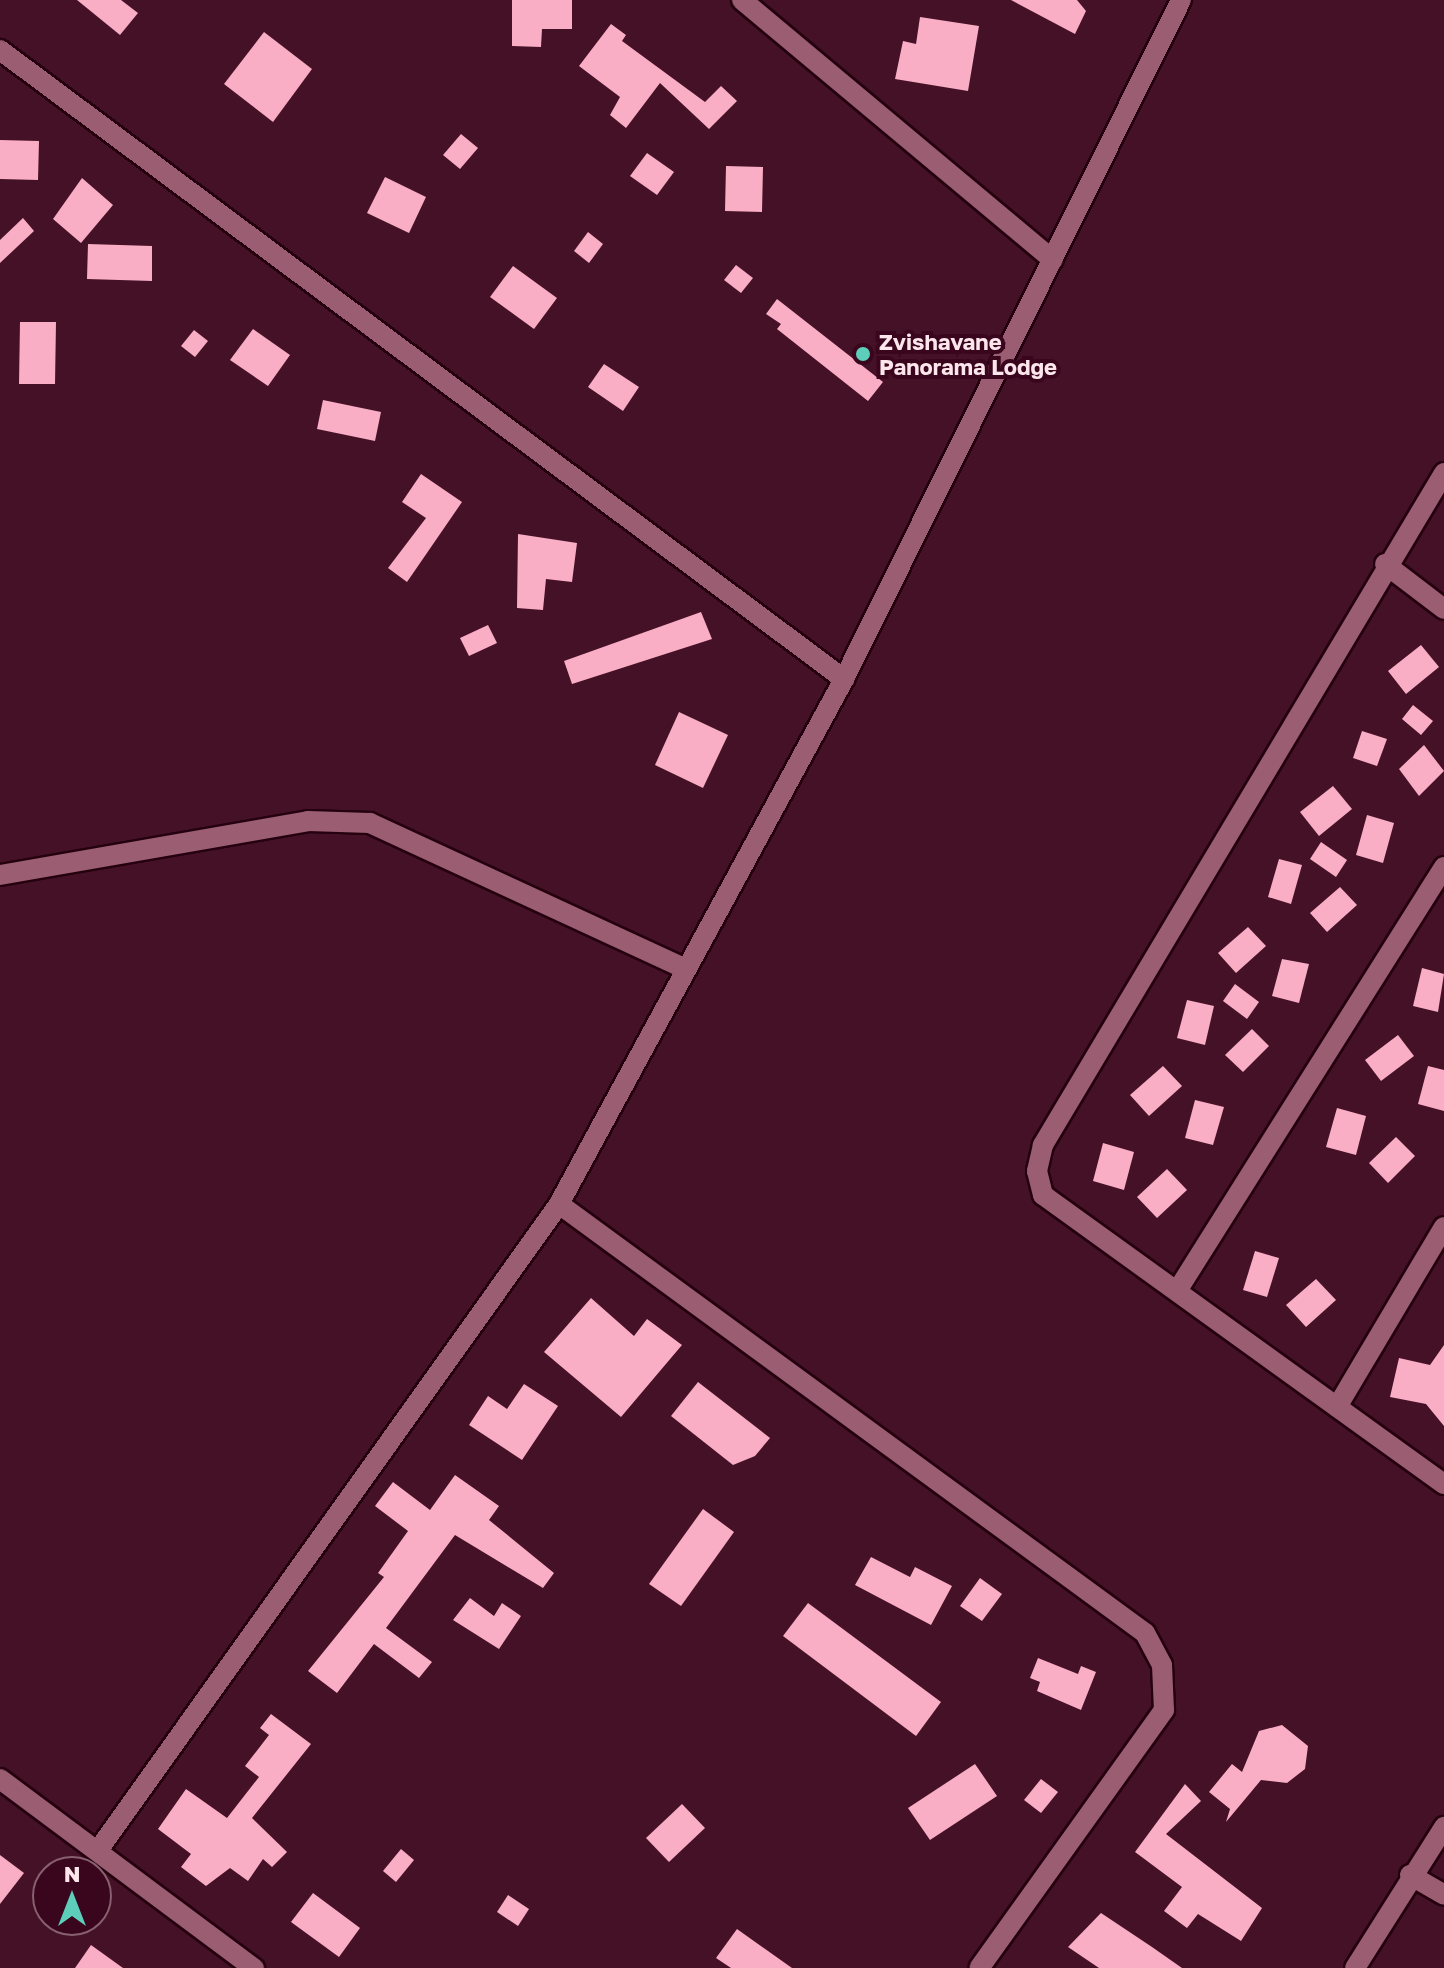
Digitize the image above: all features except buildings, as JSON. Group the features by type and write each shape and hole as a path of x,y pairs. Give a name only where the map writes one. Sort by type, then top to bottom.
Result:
{"street":[{"path":"742,0 1053,260"},
{"path":"99,1849 559,1204 684,968 844,679 1181,0"},
{"path":"0,50 844,679"},
{"path":"1444,473 1385,564 1043,1145 1037,1171 1043,1195 1444,1484"},
{"path":"1385,564 1444,609"},
{"path":"0,875 308,821 370,823 684,968"},
{"path":"1177,1291 1444,867"},
{"path":"559,1204 1145,1633 1162,1665 1164,1710 979,1968"},
{"path":"1337,1407 1444,1227"},
{"path":"0,1779 99,1849 254,1968"},
{"path":"1355,1968 1410,1875 1444,1827"},
{"path":"1410,1875 1444,1895"}],"place":[{"name":"Zvishavane Panorama Lodge","path":"863,354"}]}
